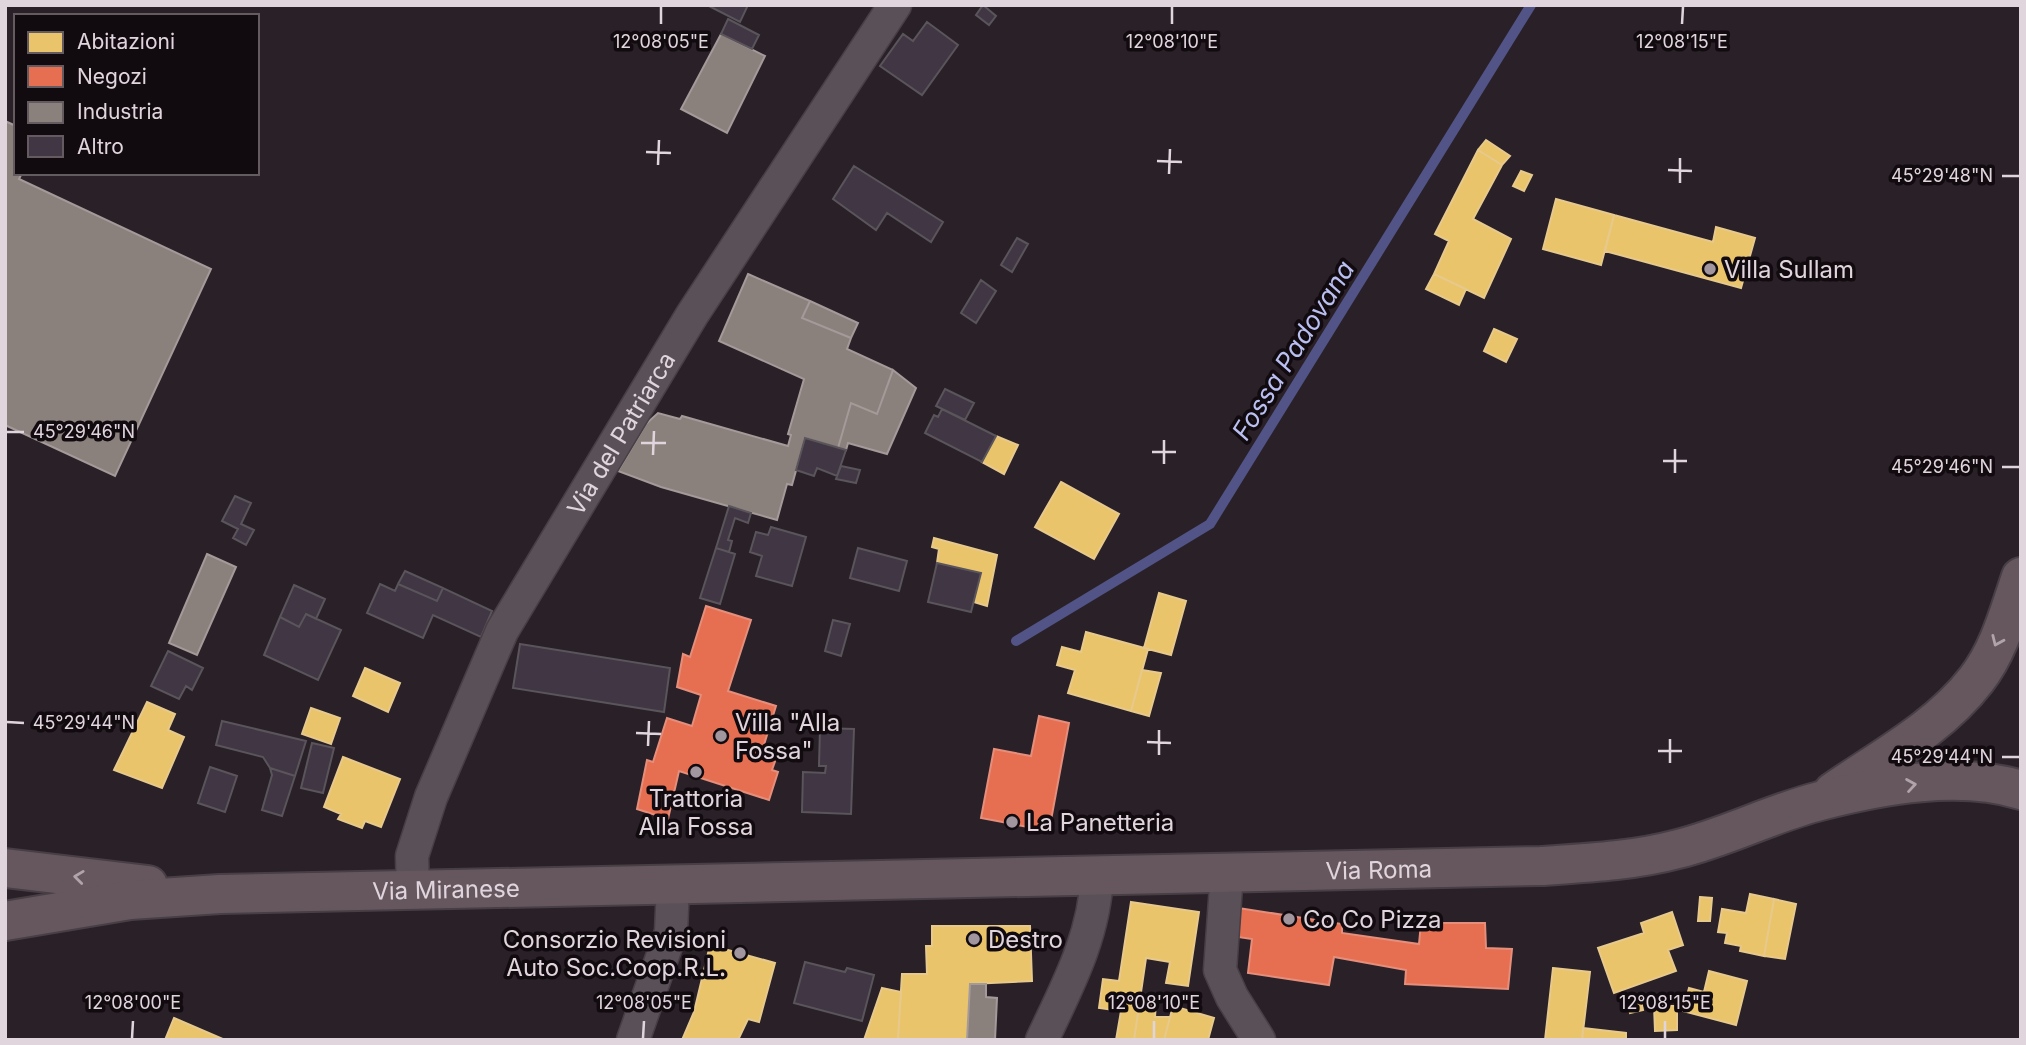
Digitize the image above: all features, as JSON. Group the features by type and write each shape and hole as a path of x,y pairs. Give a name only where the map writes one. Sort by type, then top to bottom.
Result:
{"main road":[{"path":"1819,801 1927,728 1962,697 1989,660 2021,577"},
{"path":"1819,801 1942,780 1970,779 2021,790"},
{"name":"Via Roma","path":"927,879 1541,866 1621,860 1716,838 1819,801"},
{"name":"Via Miranese","path":"5,868 220,894"},
{"name":"Via Miranese","path":"5,921 130,900 220,894 927,879"}],"street":[{"name":"Via del Patriarca","path":"413,892 412,856 432,797 502,631 692,315 895,5"},
{"path":"1227,872 1220,970 1232,997 1259,1040"},
{"path":"1042,1040 1075,970 1093,919 1097,875"},
{"path":"633,1040 671,932 673,886"}],"building: Abitazioni":[{"path":"1486,140 1510,156 1502,165 1478,150"},
{"path":"1478,150 1502,165 1473,219 1511,239 1484,298 1434,274 1449,241 1435,234"},
{"path":"1521,171 1532,175 1524,191 1513,186"},
{"path":"1556,199 1614,215 1601,265 1543,249"},
{"name":"Villa Sullam","path":"1614,215 1713,242 1716,227 1755,238 1741,288 1605,251"},
{"path":"1434,274 1466,289 1459,305 1426,289"},
{"path":"1494,329 1517,339 1506,362 1484,351"},
{"path":"996,436 1018,445 1004,474 982,462"},
{"path":"1061,482 1119,514 1094,559 1035,527"},
{"path":"934,538 997,555 987,606 974,602 981,573 937,563 939,549 932,547"},
{"path":"1159,593 1186,601 1171,655 1144,648"},
{"path":"1086,632 1148,649 1131,711 1068,693 1075,670 1057,665 1062,647 1081,652"},
{"path":"365,668 400,683 388,712 353,696"},
{"path":"1142,670 1161,673 1149,716 1131,711"},
{"path":"147,702 175,714 168,730 184,737 162,788 114,770"},
{"path":"311,708 340,718 331,744 302,734"},
{"path":"343,757 400,779 381,827 365,821 362,828 338,819 341,814 324,807"},
{"path":"1750,894 1774,899 1764,956 1740,951 1741,946 1725,943 1727,933 1718,932 1722,909 1746,913"},
{"path":"1700,897 1712,898 1710,921 1698,921"},
{"path":"1774,899 1796,904 1785,959 1764,956"},
{"path":"1131,902 1199,912 1188,986 1166,983 1170,962 1146,958 1134,1040 1116,1040 1121,1011 1099,1008 1103,979 1119,981"},
{"path":"1672,912 1683,945 1668,950 1676,971 1614,993 1598,948 1644,933 1641,923"},
{"path":"932,926 1030,926 1032,981 970,984 967,1040 898,1040 902,974 927,974 926,946 932,946"},
{"path":"710,945 775,963 759,1022 748,1019 738,1040 682,1040 694,1012"},
{"path":"1553,968 1590,972 1582,1040 1545,1040"},
{"path":"1709,971 1747,981 1736,1025 1683,1011 1689,988 1704,992"},
{"path":"882,988 901,992 898,1040 864,1040"},
{"path":"1640,995 1643,1010 1630,1013 1626,999"},
{"path":"1140,1000 1156,1002 1155,1017 1170,1017 1164,1040 1134,1040"},
{"path":"1173,1006 1214,1018 1208,1040 1164,1040"},
{"path":"1654,1006 1677,1006 1677,1030 1655,1031"},
{"path":"174,1018 225,1040 165,1040"},
{"path":"1583,1028 1626,1033 1626,1040 1582,1040"}],"building: Negozi":[{"path":"706,606 751,620 728,691 776,706 763,748 778,753 772,770 778,772 769,800 679,771 668,819 637,809 647,760 653,762 667,718 692,726 701,695 677,687 683,654 690,657"},
{"path":"1039,716 1069,723 1049,831 981,818 994,749 1031,756"},
{"path":"1232,907 1342,924 1342,933 1419,944 1421,923 1485,923 1486,948 1512,949 1508,989 1405,984 1406,970 1334,957 1329,985 1248,973 1252,939 1231,936"}],"building: Industria":[{"path":"721,34 765,56 727,133 681,109"},
{"path":"5,121 14,125 14,175 21,175 19,179 211,269 115,476 5,425"},
{"path":"748,274 810,301 802,318 851,338 847,349 893,370 877,414 851,403 838,448 805,438 792,485 787,484 777,520 661,487 618,471 646,424 658,413 680,419 682,416 788,446 791,435 788,434 804,379 719,341"},
{"path":"810,301 858,323 851,338 802,318"},
{"path":"893,370 916,388 887,454 848,443 846,450 838,448 851,403 877,414"},
{"path":"207,554 236,567 197,655 169,643"},
{"path":"970,984 986,984 986,997 997,998 995,1040 967,1040"}],"building: Altro":[{"path":"707,5 748,5 740,22"},
{"path":"983,5 996,16 989,25 976,15"},
{"path":"728,19 759,35 752,49 721,34"},
{"path":"927,22 958,45 922,95 880,66 903,34 913,41"},
{"path":"854,166 943,222 931,242 887,213 876,230 833,199"},
{"path":"1017,238 1028,244 1012,272 1001,265"},
{"path":"981,280 996,291 976,323 961,313"},
{"path":"945,389 974,403 965,420 936,406"},
{"path":"942,409 996,436 982,462 925,433 934,415 938,417"},
{"path":"805,438 846,450 837,476 817,468 814,476 796,470"},
{"path":"841,466 860,470 856,483 836,479"},
{"path":"235,496 251,503 241,524 254,530 246,545 233,538 238,529 222,521"},
{"path":"729,506 751,513 748,523 735,518 728,540 732,541 729,552 716,548"},
{"path":"771,527 806,537 792,586 756,576 762,556 750,552 756,532 768,535"},
{"path":"716,548 735,554 720,604 700,598"},
{"path":"858,548 907,561 899,591 850,578"},
{"path":"937,563 981,573 971,612 928,602"},
{"path":"405,571 443,588 437,601 398,584"},
{"path":"380,584 395,591 398,584 437,601 443,588 492,611 481,637 433,615 423,638 367,613"},
{"path":"294,585 325,599 316,619 306,614 299,627 280,617"},
{"path":"306,614 341,630 318,680 264,655 280,617 299,627"},
{"path":"833,620 850,624 841,656 825,651"},
{"path":"520,644 670,668 664,712 513,688"},
{"path":"168,651 203,668 192,690 186,686 179,699 151,686"},
{"path":"222,721 306,741 295,776 270,768 263,757 216,745"},
{"path":"820,728 854,729 851,814 802,812 803,772 825,773 826,766 819,766"},
{"path":"312,743 334,748 323,793 301,788"},
{"path":"210,767 237,776 225,812 198,803"},
{"path":"270,768 295,776 282,816 262,810 272,775"},
{"path":"805,962 845,972 847,968 874,975 862,1021 794,1003"}],"waterway":[{"name":"Fossa Padovana","path":"1016,641 1210,524 1531,5"}],"place":[{"name":"Villa Sullam","path":"1710,269"},
{"name":"Villa \"Alla Fossa\"","path":"721,736"},
{"name":"Trattoria Alla Fossa","path":"696,772"},
{"name":"La Panetteria","path":"1012,822"},
{"name":"Co Co Pizza","path":"1289,919"},
{"name":"Destro","path":"974,939"},
{"name":"Consorzio Revisioni Auto Soc.Coop.R.L.","path":"740,953"}]}
